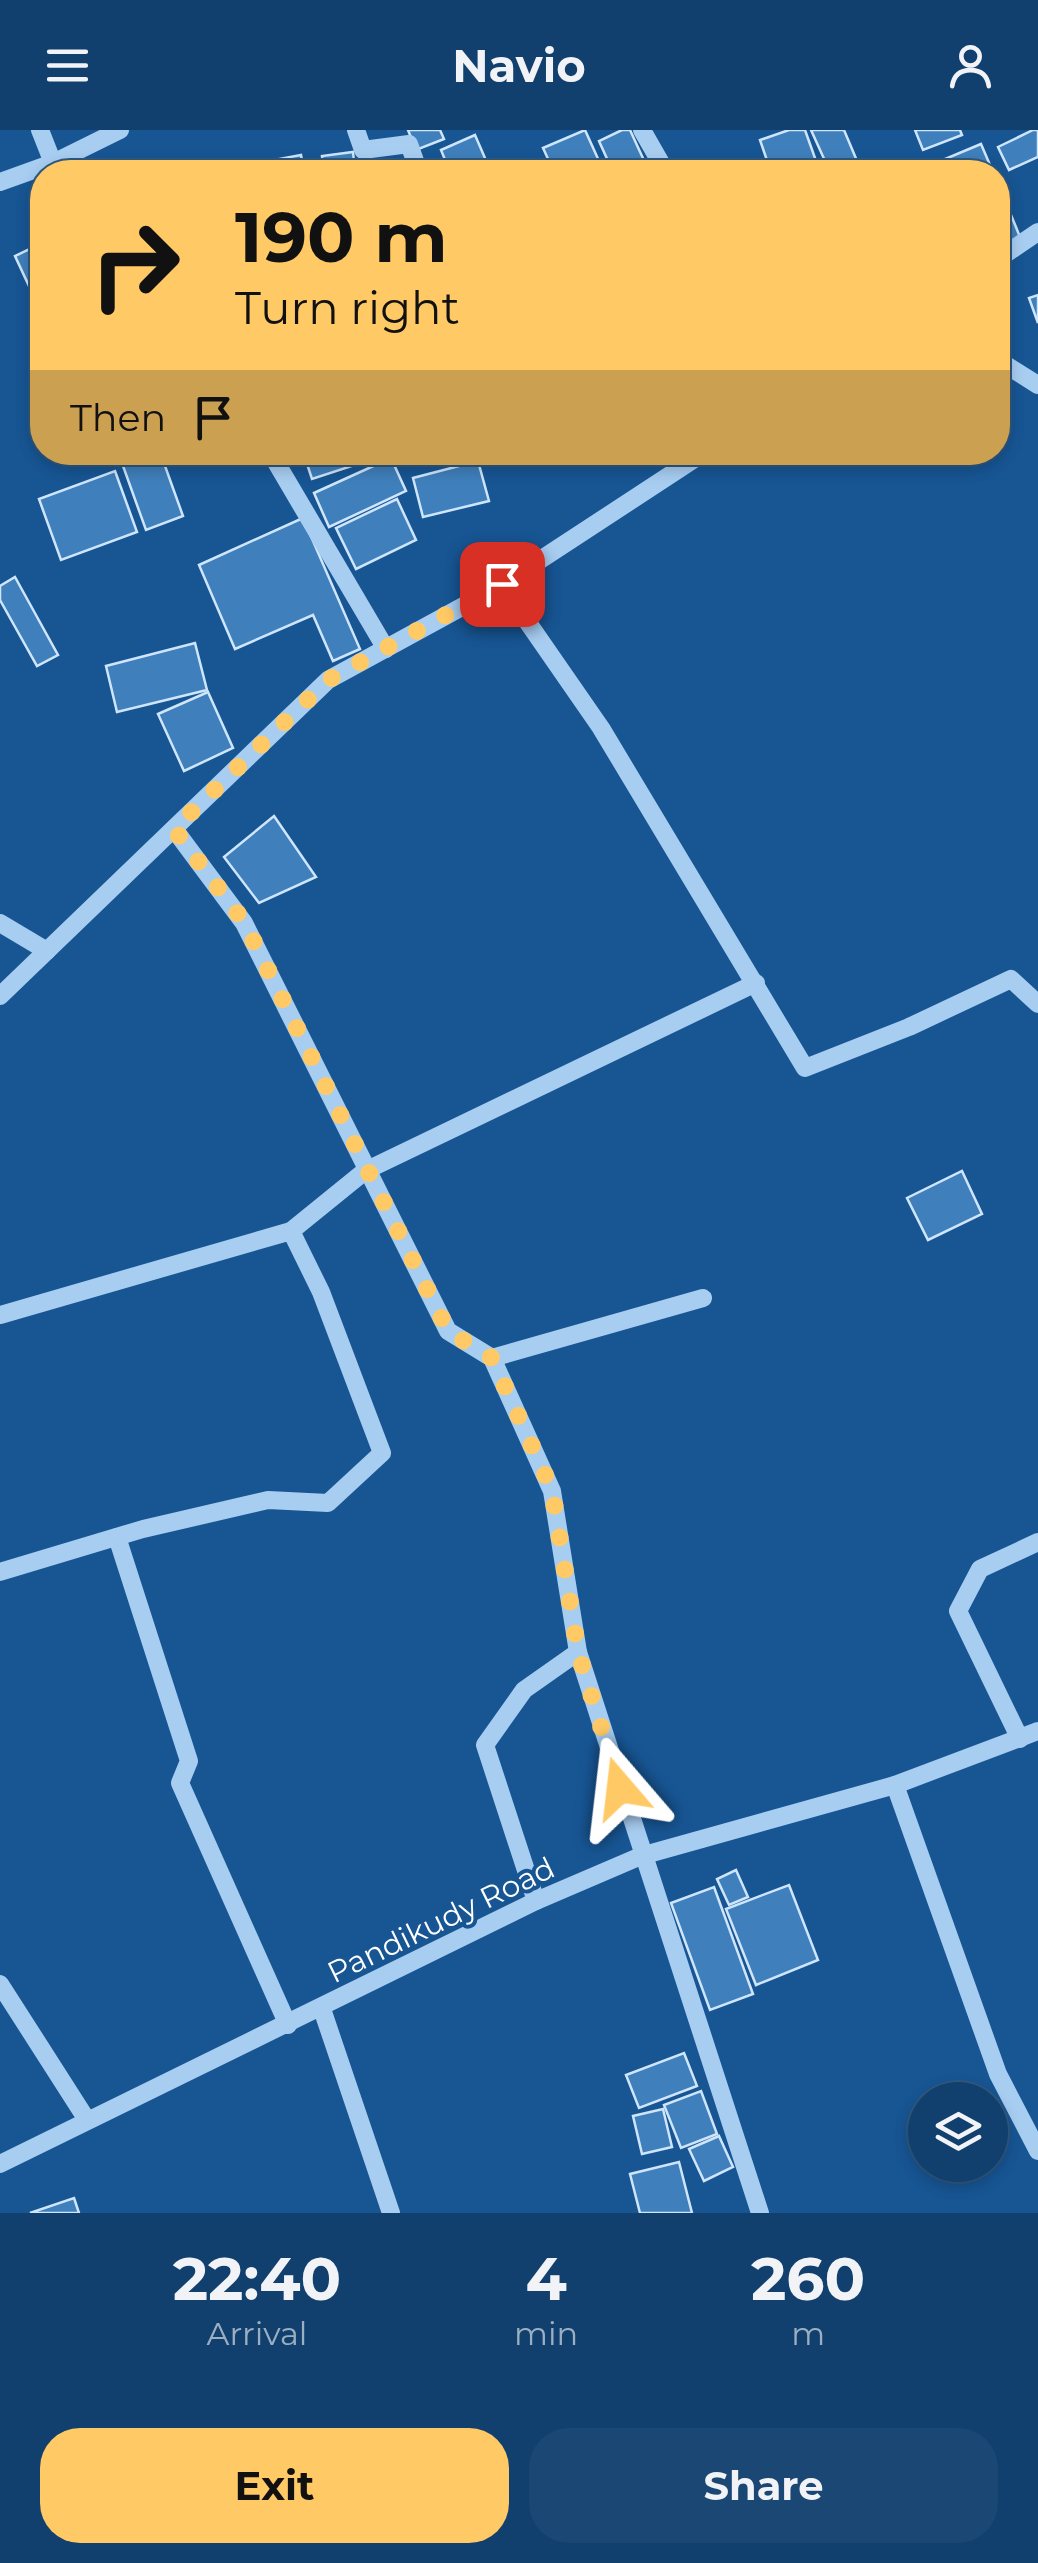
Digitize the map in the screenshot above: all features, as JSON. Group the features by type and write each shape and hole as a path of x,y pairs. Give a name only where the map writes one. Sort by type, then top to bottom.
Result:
{"street":[{"path":"40,130 53,160"},
{"path":"58,160 120,130"},
{"path":"356,130 363,150 409,144 414,160"},
{"path":"642,130 659,160"},
{"path":"0,182 30,171"},
{"path":"1010,250 1038,232"},
{"path":"1010,368 1038,385"},
{"path":"278,465 386,649"},
{"path":"0,996 328,680 502,584 685,465"},
{"path":"502,584 602,728 804,1068 910,1027 1011,979 1038,1004"},
{"path":"174,829 244,922 448,1331 492,1358 552,1490 578,1652 641,1856 760,2213"},
{"path":"0,924 47,951"},
{"path":"0,1315 291,1231 365,1171 756,983"},
{"path":"0,1572 117,1537 268,1500 328,1503 382,1453 327,1306 291,1231"},
{"path":"492,1358 703,1298"},
{"path":"117,1537 189,1760 180,1783 288,2025"},
{"path":"1020,1738 958,1612 980,1569 1038,1542"},
{"path":"536,1902 484,1746 524,1690 578,1652"},
{"name":"Pandikudy Road","path":"0,2164 536,1902 641,1856 895,1785 1038,1731"},
{"path":"895,1785 998,2074 1038,2151"},
{"path":"0,1984 87,2120"},
{"path":"322,2009 391,2213"}],"building":[{"path":"408,130 440,130 444,139 416,150"},
{"path":"585,130 599,160 548,160 543,148"},
{"path":"630,130 644,160 608,160 599,141"},
{"path":"789,130 805,130 816,160 767,160 760,140"},
{"path":"811,130 844,130 857,160 825,160"},
{"path":"915,130 960,130 962,135 923,150"},
{"path":"1038,130 1038,157 1010,170 1010,160 1004,160 998,147"},
{"path":"475,135 486,160 445,160 441,150"},
{"path":"981,144 988,160 943,160"},
{"path":"353,152 354,160 322,160 322,156"},
{"path":"301,155 302,160 274,160"},
{"path":"1010,212 1020,237 1010,242"},
{"path":"30,249 30,288 15,256"},
{"path":"1038,295 1038,323 1029,298"},
{"path":"123,465 165,465 183,516 146,530"},
{"path":"307,465 355,465 312,479"},
{"path":"376,465 394,465 406,491 329,527 314,493"},
{"path":"463,465 479,465 489,501 423,517 413,478"},
{"path":"115,471 137,532 61,560 39,499"},
{"path":"397,499 416,540 356,569 336,528"},
{"path":"303,518 360,649 333,661 313,615 235,649 199,565"},
{"path":"15,577 58,655 37,666 0,600 0,586"},
{"path":"195,643 207,690 117,712 106,666"},
{"path":"208,692 233,748 184,771 158,714"},
{"path":"274,816 316,877 259,903 224,857"},
{"path":"962,1171 982,1214 928,1240 907,1198"},
{"path":"736,1870 748,1897 729,1905 717,1879"},
{"path":"789,1885 818,1960 756,1985 726,1909"},
{"path":"714,1887 753,1994 710,2010 671,1903"},
{"path":"684,2053 697,2086 639,2108 626,2075"},
{"path":"701,2091 717,2134 681,2148 664,2105"},
{"path":"663,2109 672,2147 642,2154 633,2116"},
{"path":"719,2136 733,2167 704,2181 689,2149"},
{"path":"679,2162 692,2213 640,2213 630,2174"},
{"path":"74,2198 79,2213 30,2213"}],"route":[{"path":"502,584 328,680 174,829 244,922 448,1331 492,1358 552,1490 578,1652 620,1788"}]}
